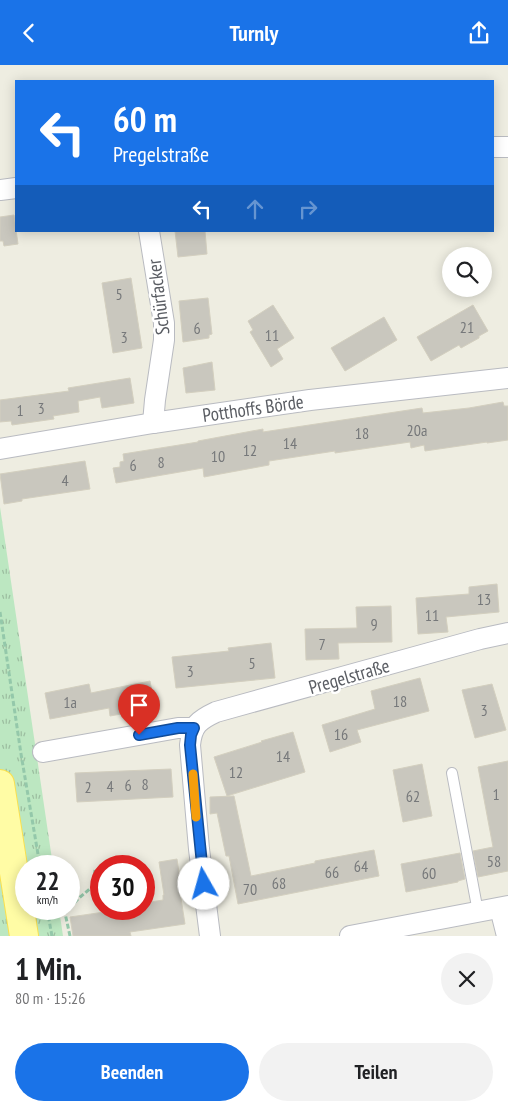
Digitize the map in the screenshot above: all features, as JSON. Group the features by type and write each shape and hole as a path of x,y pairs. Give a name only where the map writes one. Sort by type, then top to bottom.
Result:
{"main road":[{"path":"0,784 24,936"}],"street":[{"path":"494,147 508,147"},
{"path":"0,190 15,188"},
{"name":"Schürfacker","path":"149,232 164,331 154,423"},
{"name":"Potthoffs Börde","path":"0,449 154,423 310,400 508,378"},
{"name":"Pregelstraße","path":"194,728 203,718 216,712 480,639 508,634"},
{"path":"43,752 178,728 194,728 190,745 199,849 210,936"},
{"path":"350,936 504,907 507,936"}],"lane":[{"path":"452,773 478,912"}],"path":[{"path":"0,613 19,744 38,855"},
{"path":"70,936 65,913 90,889"},
{"path":"50,920 52,936"}],"green space":[{"path":"0,507 51,855 15,855 15,920 61,920 63,936 0,936"}],"building":[{"path":"14,215 18,244 4,246 3,241 0,241 0,217"},
{"path":"175,232 205,232 207,254 178,257"},
{"path":"131,278 142,348 113,353 102,283"},
{"path":"208,298 212,334 209,335 209,338 183,342 179,301"},
{"path":"273,305 294,338 277,349 283,359 271,367 250,332 253,330 248,321"},
{"path":"473,305 488,331 461,348 459,345 431,361 417,337"},
{"path":"384,317 397,340 345,371 331,348"},
{"path":"212,362 215,390 186,393 183,368"},
{"path":"130,378 134,403 102,408 100,397 78,401 79,412 53,416 54,419 12,425 11,421 0,422 0,400 69,391 68,388"},
{"path":"503,402 504,406 508,406 508,440 425,451 424,445 411,448 410,442 335,453 335,451 269,461 269,465 204,477 203,468 116,483 113,468 120,467 120,462 124,461 123,454 263,429 263,432 422,408 423,413"},
{"path":"85,461 90,489 22,499 22,501 4,504 0,474"},
{"path":"497,584 499,612 446,617 448,632 418,634 416,598 469,594 469,587"},
{"path":"391,606 392,642 338,643 339,659 306,660 305,629 357,628 356,607"},
{"path":"271,643 275,678 176,688 172,657 229,651 228,648"},
{"path":"420,678 429,711 357,730 361,742 330,752 322,725 375,709 371,691"},
{"path":"150,681 155,708 110,716 109,708 50,719 45,693 89,684 91,693"},
{"path":"492,684 506,730 475,738 462,690"},
{"path":"293,732 305,772 227,796 214,757"},
{"path":"508,761 508,871 478,877 473,851 493,847 478,767"},
{"path":"422,764 432,816 403,822 393,770"},
{"path":"171,769 173,797 77,802 75,773"},
{"path":"234,796 251,876 374,850 379,876 238,904 229,856 226,856 217,813 210,814 210,797"},
{"path":"460,853 465,879 406,892 401,864"},
{"path":"177,859 185,924 130,932 131,936 73,936 70,920 80,920 80,916 90,914 90,920 155,920 155,901 163,900 164,895 159,862"}],"slow traffic":[{"path":"193,774 196,817"}],"route":[{"path":"139,735 178,728 194,728 190,745 204,884"}]}
